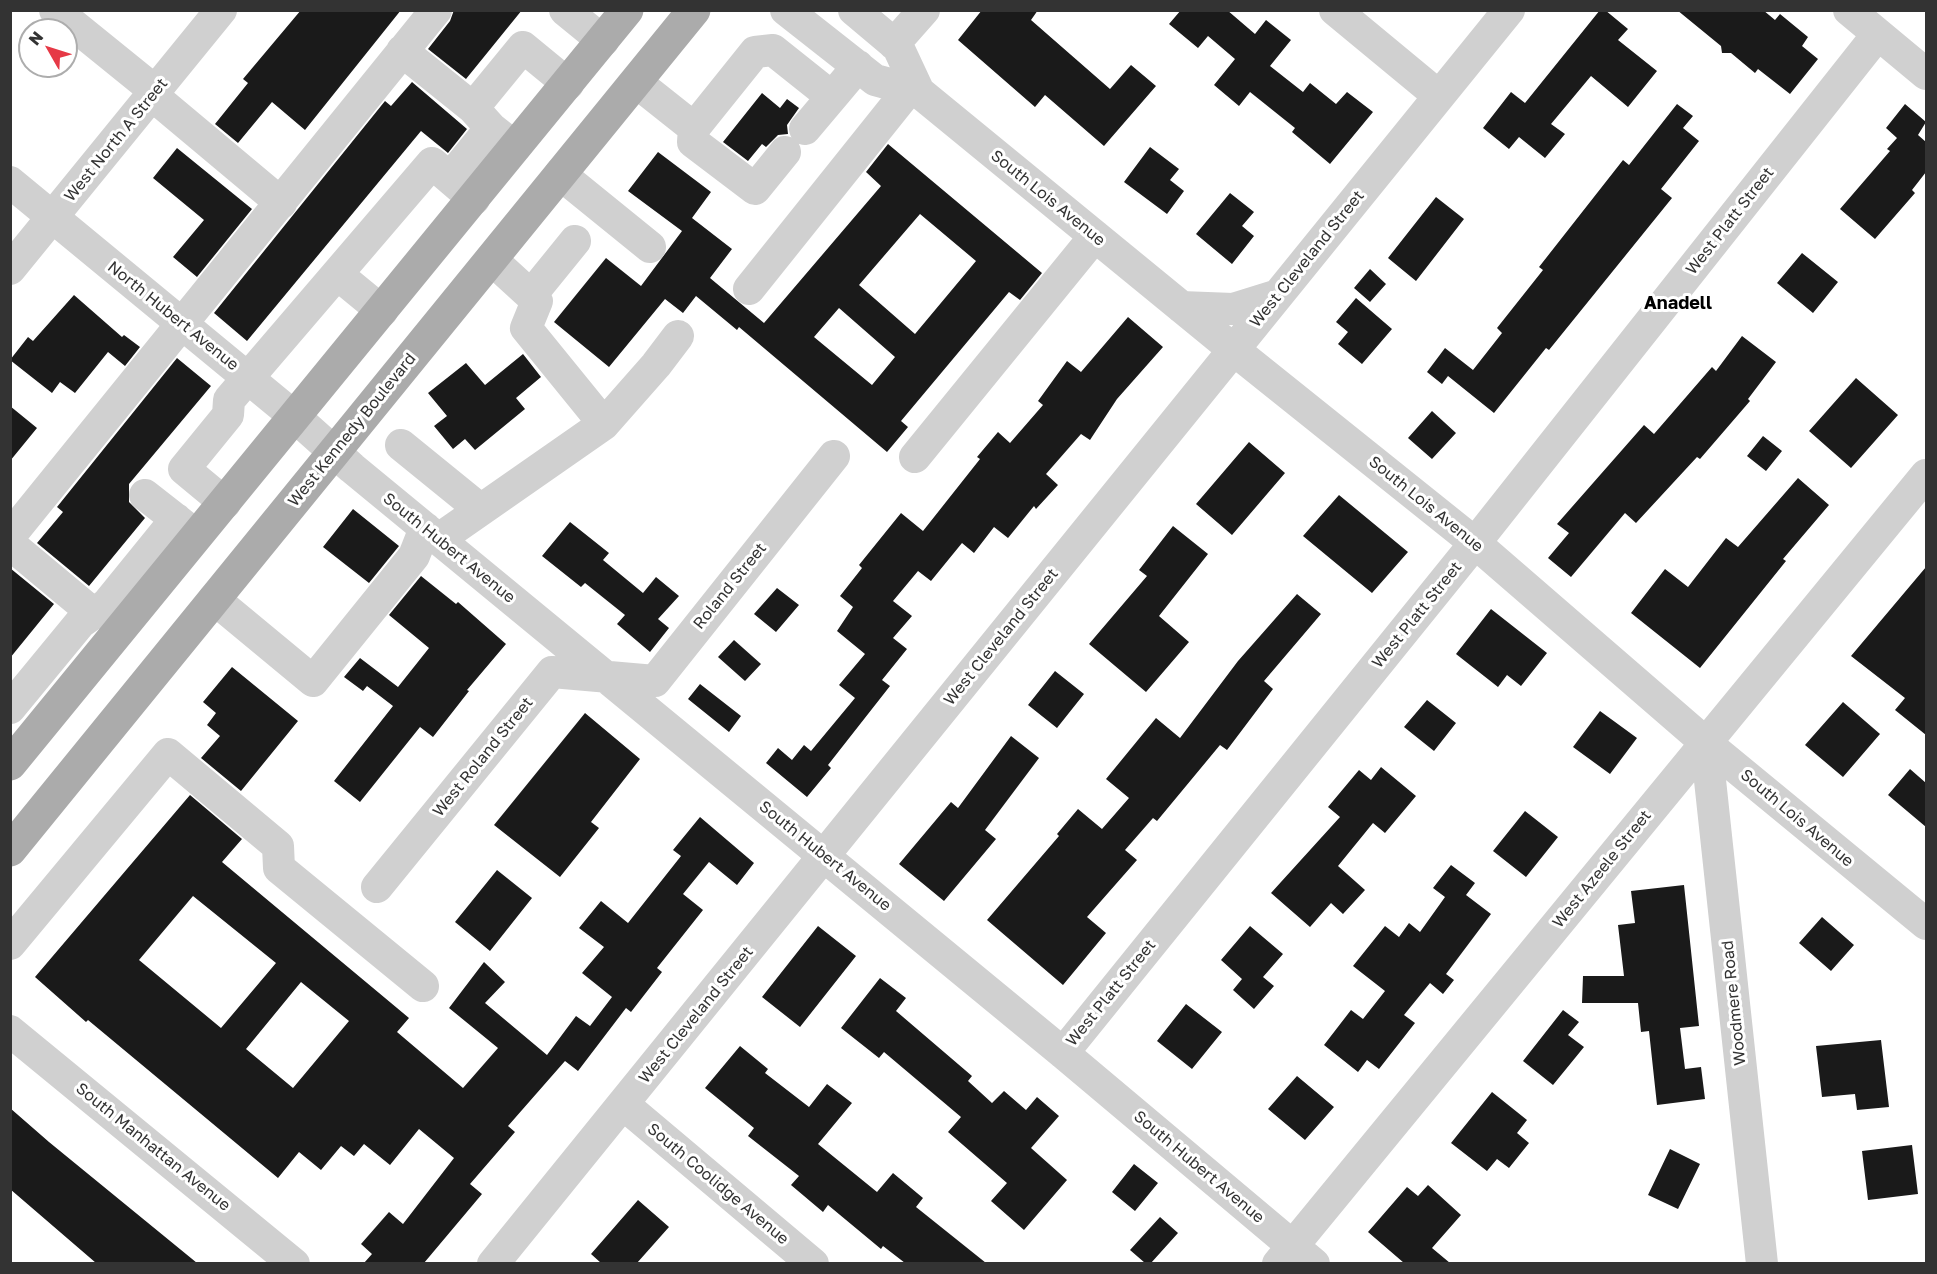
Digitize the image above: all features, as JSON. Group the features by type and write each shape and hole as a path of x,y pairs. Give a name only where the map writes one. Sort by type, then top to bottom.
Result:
{"main road":[{"path":"10,764 21,731 67,695 103,651 150,573 187,528 225,503 382,311 462,189 493,128 568,84 627,10"},
{"name":"West Kennedy Boulevard","path":"10,850 694,10"}],"street":[{"path":"55,10 281,203"},
{"name":"West North A Street","path":"10,269 220,10"},
{"path":"10,536 436,10"},
{"name":"South Lois Avenue","path":"786,10 875,81 914,91 1095,236 1475,543 1706,743 1926,924"},
{"name":"South Lois Avenue","path":"854,10 898,47 914,91"},
{"path":"894,44 924,10"},
{"path":"1335,10 1439,96"},
{"name":"West Cleveland Street","path":"493,1263 1509,10"},
{"path":"1850,10 1926,74"},
{"path":"569,12 603,41"},
{"name":"West Platt Street","path":"1063,1053 1475,543 1878,34"},
{"path":"402,51 493,128 523,47 568,84"},
{"path":"832,97 773,50 755,52 694,128 693,141 756,189 858,66"},
{"path":"636,82 694,128"},
{"path":"749,289 914,91"},
{"path":"225,503 184,469 228,415 229,400 432,163 462,189"},
{"path":"560,174 650,247"},
{"name":"North Hubert Avenue","path":"10,182 295,417 333,453"},
{"path":"915,457 1095,236"},
{"path":"532,294 575,241"},
{"path":"491,259 537,301 526,328 604,424"},
{"path":"337,274 382,311"},
{"path":"1181,307 1233,309 1278,295"},
{"path":"214,599 313,681 432,534 481,510 604,424 656,365 678,336"},
{"path":"401,445 481,510"},
{"name":"South Hubert Avenue","path":"333,453 1063,1053 1295,1258"},
{"name":"Roland Street","path":"609,679 655,681 834,456"},
{"name":"West Azeele Street","path":"1295,1258 1706,743 1926,475"},
{"path":"145,495 187,528"},
{"path":"10,544 84,621 103,651"},
{"path":"10,708 84,621 150,573"},
{"name":"West Roland Street","path":"377,887 552,672 609,679"},
{"path":"39,673 67,695"},
{"name":"Woodmere Road","path":"1706,743 1762,1263"},
{"path":"10,945 168,754 278,846 279,868 423,986"},
{"name":"South Manhattan Avenue","path":"10,1031 294,1263"},
{"name":"South Coolidge Avenue","path":"623,1104 813,1263"}],"building":[{"path":"301,10 401,10 305,130 272,102 238,143 215,124 248,83 243,79"},
{"path":"454,10 522,10 466,79 428,49 450,21"},
{"path":"982,10 1038,10 1031,20 1110,89 1131,65 1156,86 1104,146 1045,95 1035,107 958,40"},
{"path":"1181,10 1227,10 1255,34 1266,20 1291,40 1270,66 1303,92 1310,83 1336,104 1347,92 1373,112 1330,164 1292,132 1295,128 1250,92 1239,106 1214,85 1235,59 1208,36 1198,48 1169,24"},
{"path":"1600,10 1605,10 1628,29 1618,40 1657,71 1628,107 1591,76 1551,124 1565,134 1545,158 1519,137 1509,149 1483,128 1511,92 1525,103"},
{"path":"1677,10 1763,10 1775,20 1780,14 1808,37 1802,46 1818,59 1790,94 1758,69 1755,73 1731,53 1722,53 1721,46"},
{"path":"412,82 467,129 448,153 421,131 247,341 214,313 385,101 391,106"},
{"path":"762,93 780,108 787,99 799,108 787,125 788,134 778,135 766,147 762,144 748,161 723,142"},
{"path":"1677,104 1693,116 1683,128 1699,141 1661,189 1672,198 1549,350 1546,348 1494,413 1448,376 1442,384 1427,372 1445,348 1473,370 1502,333 1497,328 1543,270 1539,267 1623,160 1629,165"},
{"path":"1905,104 1926,122 1918,135 1926,142 1926,172 1912,190 1915,193 1875,239 1840,209 1890,151 1887,149 1897,138 1886,128"},
{"path":"888,144 1042,273 1020,300 1009,292 901,421 908,427 887,452 739,327 737,330 696,296 683,313 665,299 609,367 554,322 606,258 641,286 682,231 628,191 658,152 711,192 692,218 732,249 710,278 764,323 881,186 866,172","holes":["920,214 976,261 915,334 859,285","839,308 895,357 872,385 814,337"]},
{"path":"1150,147 1179,169 1170,180 1184,191 1167,214 1124,182"},
{"path":"177,148 252,209 197,277 173,257 204,220 153,178"},
{"path":"1230,193 1254,212 1242,226 1254,236 1232,264 1196,234"},
{"path":"1436,197 1464,219 1416,281 1388,258"},
{"path":"1802,253 1838,282 1813,313 1777,283"},
{"path":"1370,269 1386,284 1370,302 1354,288"},
{"path":"74,295 122,337 124,335 140,347 125,366 108,352 75,393 60,382 52,393 10,360 28,337 33,341"},
{"path":"1356,298 1392,329 1362,364 1338,344 1348,332 1336,322"},
{"path":"1128,317 1163,347 1117,399 1090,440 1081,434 1046,474 1058,485 1036,509 1034,506 1008,538 994,527 974,553 962,543 931,581 918,571 893,601 912,616 893,638 907,649 882,680 890,686 828,765 831,768 807,797 766,763 778,748 792,760 804,745 811,751 855,698 839,685 865,654 837,631 853,607 840,596 862,568 859,565 901,513 923,531 980,459 977,457 998,432 1010,443 1043,405 1038,401 1067,361 1081,372"},
{"path":"1742,336 1776,362 1748,399 1750,401 1700,459 1697,457 1636,523 1625,513 1571,577 1548,558 1569,533 1557,524 1644,425 1654,434 1712,367 1716,371"},
{"path":"523,354 541,377 516,398 525,409 475,450 465,439 453,449 434,426 447,416 428,393 466,363 485,385"},
{"path":"177,358 211,386 129,484 129,502 145,518 89,586 37,543 63,512 57,507"},
{"path":"1856,378 1898,415 1851,468 1809,431"},
{"path":"10,406 37,428 10,461"},
{"path":"1432,411 1456,433 1432,459 1408,438"},
{"path":"1763,436 1782,451 1766,471 1747,456"},
{"path":"1249,442 1285,473 1232,535 1196,504"},
{"path":"1798,478 1829,505 1783,559 1786,561 1700,668 1631,613 1665,569 1688,587 1726,538 1738,547"},
{"path":"1339,495 1408,552 1372,593 1303,536"},
{"path":"353,509 399,546 369,583 323,547"},
{"path":"570,522 609,553 603,560 643,593 656,577 679,596 658,619 669,628 650,652 617,624 625,615 585,583 581,587 542,556"},
{"path":"1173,526 1208,554 1159,616 1189,642 1146,692 1089,644 1147,576 1139,570"},
{"path":"1926,567 1926,735 1895,710 1905,698 1851,656"},
{"path":"10,568 54,604 10,658"},
{"path":"421,576 456,604 458,602 506,644 467,690 469,691 433,737 420,727 360,802 334,781 393,706 367,686 363,691 344,677 360,658 398,687 429,648 389,615"},
{"path":"777,588 799,605 776,632 754,614"},
{"path":"1297,594 1321,614 1264,681 1273,689 1227,750 1220,745 1157,821 1153,818 1125,850 1137,860 1087,917 1106,933 1063,985 987,920 1059,836 1057,834 1078,809 1102,829 1129,798 1106,779 1156,718 1180,738 1238,661"},
{"path":"1491,609 1547,653 1521,686 1507,675 1498,687 1456,654"},
{"path":"734,640 761,664 745,681 718,657"},
{"path":"232,667 298,721 241,791 201,758 220,736 207,725 216,713 203,702"},
{"path":"1055,671 1084,694 1057,728 1028,705"},
{"path":"700,684 741,716 729,732 688,699"},
{"path":"1427,700 1456,723 1434,751 1404,727"},
{"path":"1843,702 1880,734 1843,777 1805,745"},
{"path":"1600,711 1637,738 1610,774 1573,747"},
{"path":"585,713 640,759 591,822 599,828 560,877 494,825"},
{"path":"1011,736 1039,758 985,830 996,839 944,901 899,864 951,802 958,808"},
{"path":"1381,767 1416,796 1385,833 1373,823 1338,866 1365,890 1343,914 1331,903 1310,927 1271,893 1340,817 1328,807 1359,770 1371,780"},
{"path":"1910,769 1926,783 1926,827 1888,795"},
{"path":"190,795 242,839 222,862 409,1018 397,1032 463,1088 498,1048 449,1008 484,962 505,982 485,1003 547,1055 576,1016 590,1026 612,997 582,973 604,947 579,928 601,901 628,923 681,856 673,850 700,817 754,863 737,885 709,862 683,894 703,910 657,968 662,972 631,1012 626,1008 578,1071 565,1061 508,1126 515,1132 470,1184 482,1194 424,1263 364,1263 372,1254 361,1244 389,1212 403,1224 454,1158 419,1129 390,1165 364,1144 354,1156 341,1146 321,1170 299,1152 278,1178 88,1020 86,1022 35,977","holes":["193,896 276,963 221,1028 139,960","301,982 349,1021 293,1088 246,1049"]},
{"path":"1525,811 1558,837 1526,877 1493,851"},
{"path":"1451,865 1475,883 1466,895 1491,914 1446,974 1454,980 1443,994 1430,983 1404,1015 1415,1023 1379,1069 1367,1060 1358,1072 1324,1045 1351,1010 1363,1019 1385,991 1353,966 1385,926 1399,937 1409,923 1420,932 1445,897 1433,888"},
{"path":"497,870 532,898 490,951 455,922"},
{"path":"1684,885 1699,1026 1680,1028 1685,1069 1701,1067 1705,1099 1657,1105 1649,1031 1641,1032 1638,1003 1582,1003 1583,976 1624,976 1618,925 1635,923 1631,891"},
{"path":"1822,917 1854,945 1831,971 1799,943"},
{"path":"818,926 856,956 800,1027 762,997"},
{"path":"1250,926 1283,954 1263,977 1274,986 1254,1009 1233,990 1242,979 1221,960"},
{"path":"880,978 906,998 896,1011 972,1076 968,1081 992,1103 1004,1091 1026,1110 1037,1097 1059,1116 1031,1148 1067,1180 1024,1230 991,1201 1007,1183 948,1132 961,1117 884,1052 879,1058 841,1028"},
{"path":"1186,1004 1222,1032 1192,1069 1157,1041"},
{"path":"1563,1010 1579,1022 1568,1035 1584,1047 1553,1085 1523,1061"},
{"path":"1881,1040 1889,1107 1857,1110 1855,1094 1822,1097 1816,1046"},
{"path":"740,1046 768,1069 765,1073 809,1107 827,1084 852,1103 818,1144 877,1192 893,1173 923,1198 916,1207 986,1263 905,1263 883,1246 881,1249 828,1205 823,1212 791,1185 799,1176 748,1136 754,1128 705,1088"},
{"path":"1297,1076 1334,1107 1305,1140 1268,1109"},
{"path":"1492,1092 1527,1120 1517,1133 1529,1143 1509,1168 1497,1159 1487,1171 1451,1143"},
{"path":"10,1108 197,1263 96,1263 10,1189"},
{"path":"1912,1145 1918,1194 1868,1200 1862,1151"},
{"path":"1670,1149 1700,1164 1678,1209 1648,1195"},
{"path":"1134,1164 1158,1183 1135,1211 1112,1192"},
{"path":"1428,1185 1461,1215 1432,1248 1450,1263 1404,1263 1368,1232 1407,1187 1418,1196"},
{"path":"638,1200 669,1227 637,1263 601,1263 591,1254"},
{"path":"1160,1217 1178,1233 1151,1263 1145,1263 1130,1250"}],"district":[{"name":"Anadell","path":"1678,303"}]}
